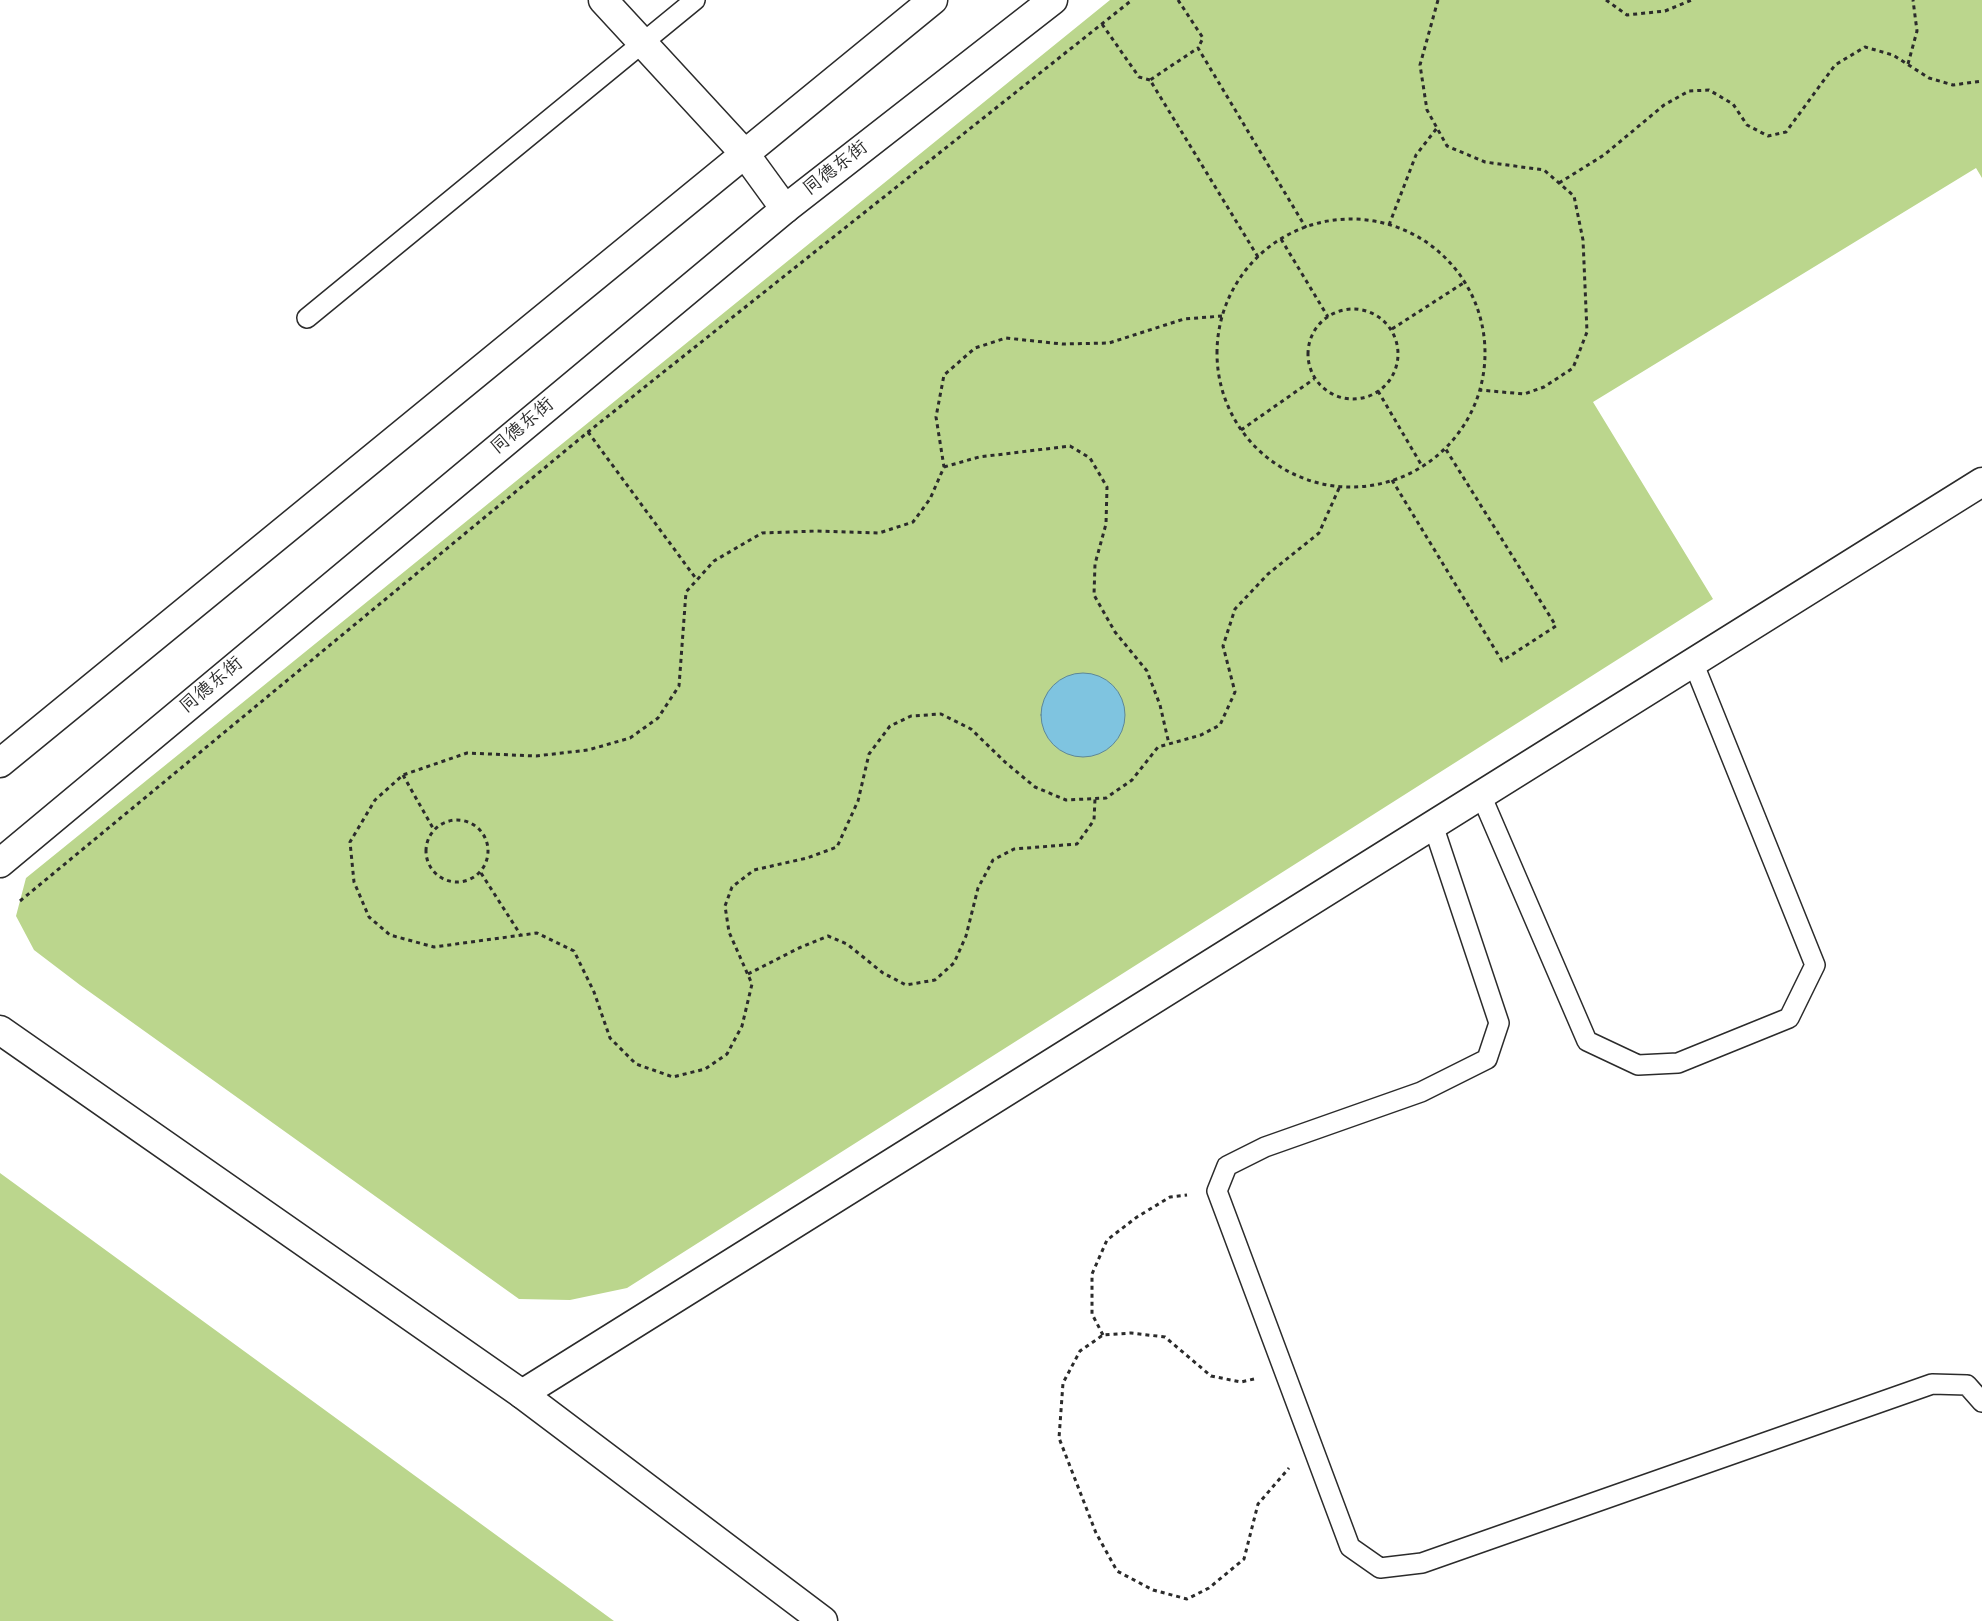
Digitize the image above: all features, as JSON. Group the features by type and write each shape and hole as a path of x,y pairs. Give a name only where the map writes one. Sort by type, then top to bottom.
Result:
{"main road":[{"path":"603,0 745,154 785,209"},
{"path":"0,763 933,0"},
{"name":"同德东街","path":"0,863 785,209 1053,0"},
{"path":"522,1394 1982,482"},
{"path":"0,1030 522,1394 823,1621"}],"lane":[{"path":"307,318 695,0"},
{"path":"1482,795 1587,1041 1638,1065 1678,1063 1789,1018 1815,965 1693,662"},
{"path":"1433,825 1499,1023 1487,1060 1421,1092 1265,1147 1227,1166 1217,1190 1350,1546 1380,1568 1422,1564 1932,1384 1966,1385 1982,1402"}],"path":[{"path":"20,901 588,432 1132,0"},
{"path":"1150,80 1198,48 1202,38 1178,0"},
{"path":"1438,0 1420,65 1427,110 1447,146 1485,162 1544,170 1574,196 1582,240 1587,332 1573,368 1544,387 1524,394 1480,390"},
{"path":"1606,0 1627,15 1665,11 1692,0"},
{"path":"1908,64 1917,32 1913,0"},
{"path":"1102,24 1138,76 1150,80 1258,257"},
{"path":"1559,183 1604,155 1664,105 1689,91 1709,90 1733,104 1747,125 1768,136 1786,132 1835,65 1865,47 1893,55 1929,78 1953,85 1982,81"},
{"path":"1198,48 1306,228"},
{"path":"1389,225 1416,156 1437,128"},
{"path":"1346,220 1374,221 1389,225 1402,229 1426,242 1448,260 1465,282 1477,307 1484,335 1485,363 1480,390 1470,416 1454,439 1422,466 1409,474 1383,483 1355,487 1327,486 1300,478 1276,464 1254,447 1241,430 1224,399 1218,372 1216,344 1222,316 1232,290 1248,268 1258,257 1292,233 1318,223 1346,220"},
{"path":"1281,239 1328,316"},
{"path":"1392,330 1465,282"},
{"path":"1352,308 1367,310 1381,318 1392,330 1398,344 1399,360 1394,375 1384,388 1378,392 1355,399 1339,397 1325,390 1314,378 1309,364 1308,347 1312,332 1328,316 1352,308"},
{"path":"1222,316 1184,319 1109,343 1062,344 1006,338 975,348 944,375 936,417 944,467 930,499 913,522 879,533 817,531 762,533 714,561 686,592 679,686 658,718 630,738 588,750 536,756 467,753 403,775 375,800 350,842 354,882 369,917 390,935 434,947 537,933 574,951 594,992 610,1038 636,1064 673,1077 705,1069 727,1054 742,1026 752,984 729,932 725,906 732,887 754,870 807,858 837,847 858,800 869,754 890,726 911,716 941,714 971,729 1005,762 1035,787 1066,800 1106,798 1132,780 1158,747 1201,735 1220,724 1235,692 1223,646 1235,609 1268,574 1319,533 1340,486"},
{"path":"1241,430 1314,378"},
{"path":"1378,392 1422,466"},
{"path":"588,432 697,580"},
{"path":"944,467 979,457 1070,446 1090,458 1107,487 1106,524 1095,564 1094,595 1115,632 1146,670 1160,705 1169,744"},
{"path":"1392,480 1502,661 1556,626 1445,448"},
{"path":"403,775 434,830"},
{"path":"748,974 799,948 828,936 847,944 882,973 906,985 935,980 954,963 966,936 978,888 993,860 1014,849 1077,844 1094,820 1095,799"},
{"path":"460,820 473,824 484,833 489,847 488,860 481,873 469,881 455,883 441,878 431,869 426,856 427,842 434,830 446,822 460,820"},
{"path":"481,873 520,934"},
{"path":"1103,1335 1092,1314 1092,1274 1107,1240 1137,1217 1170,1197 1217,1190"},
{"path":"1285,1372 1241,1382 1211,1376 1164,1337 1131,1333 1103,1335 1080,1351 1062,1383 1059,1438 1096,1533 1117,1571 1153,1590 1187,1598 1209,1588 1244,1559 1258,1504 1285,1470 1314,1451"}],"green space":[{"path":"1110,0 1982,0 1982,178 1976,168 1593,402 1713,599 627,1288 570,1300 519,1299 80,985 34,950 16,916 26,878"},
{"path":"0,1173 614,1621 0,1621"}],"water":[{"path":"1083,673 1099,676 1113,685 1122,699 1125,715 1122,731 1113,745 1099,754 1083,757 1067,754 1053,745 1044,731 1041,715 1044,699 1053,685 1067,676"}]}
